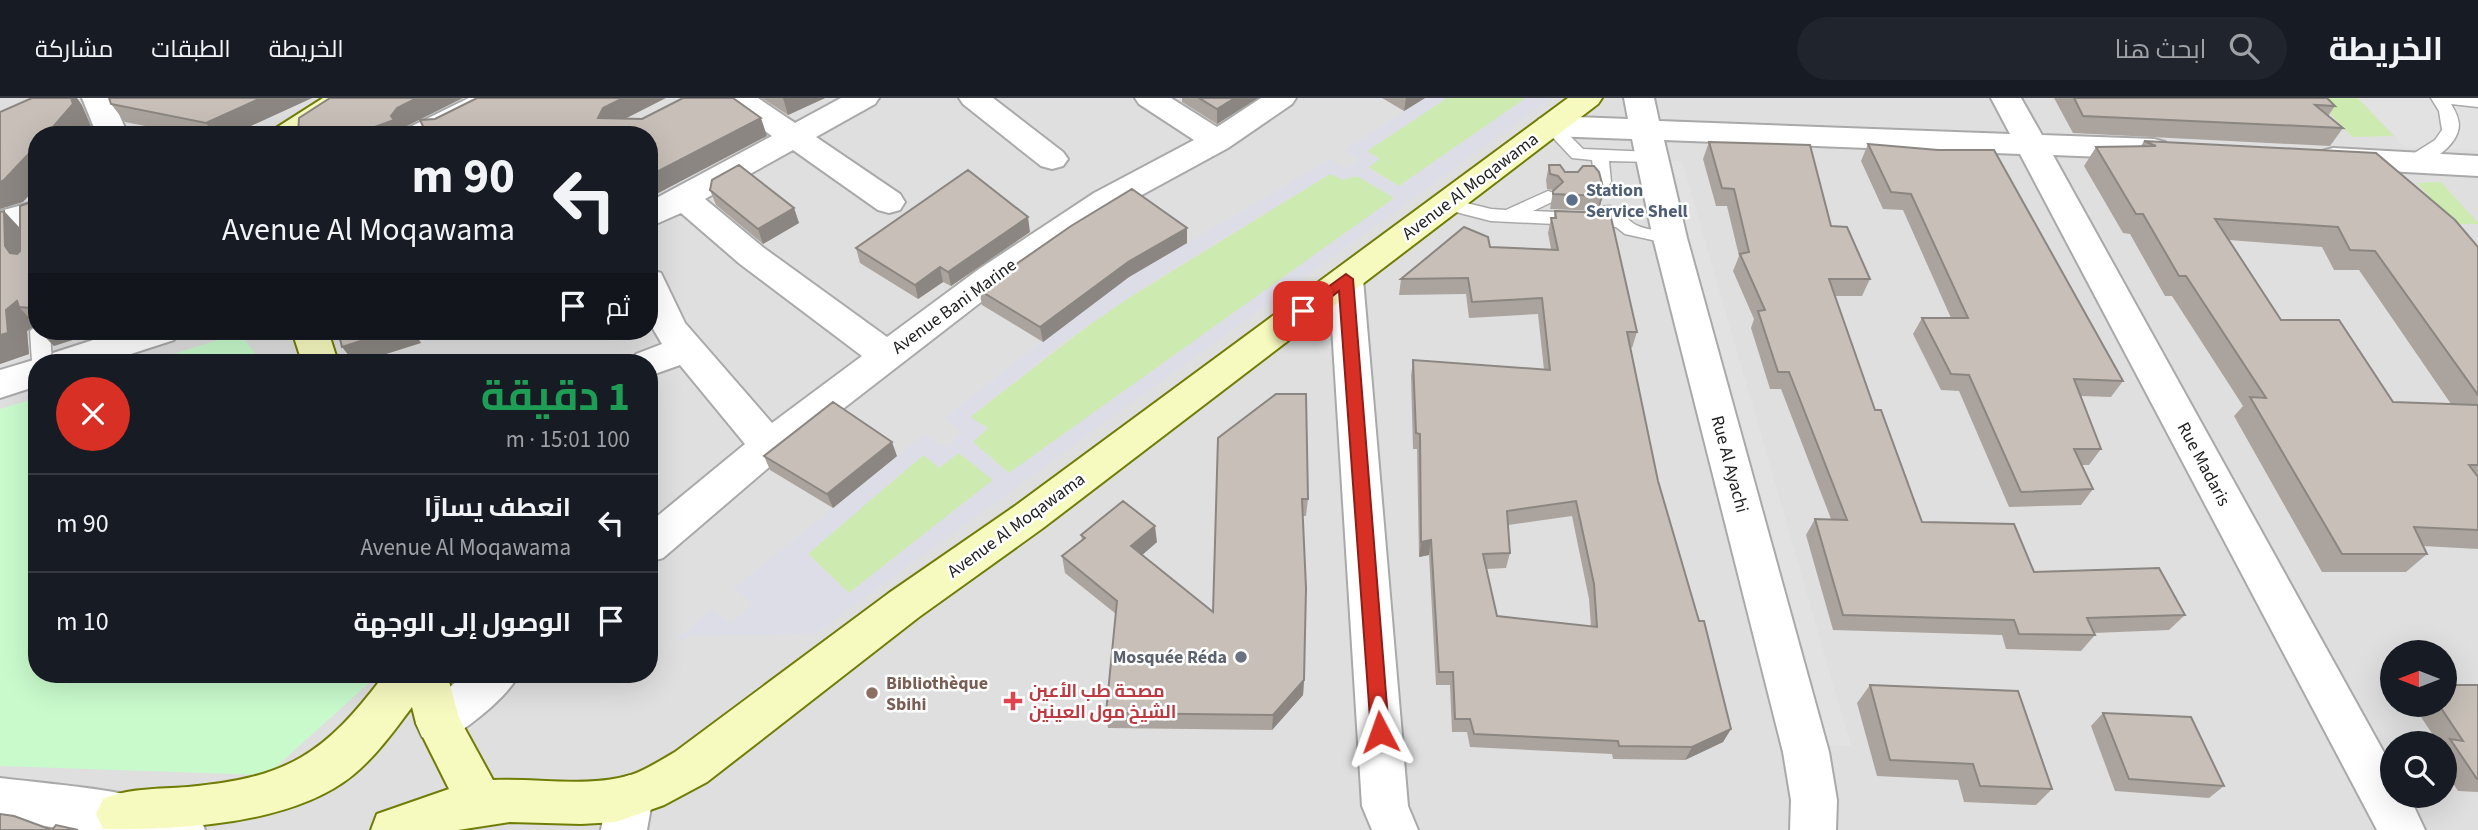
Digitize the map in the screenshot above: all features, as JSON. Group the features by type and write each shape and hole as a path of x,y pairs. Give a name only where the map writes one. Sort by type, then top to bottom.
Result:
{"street":[{"path":"97,98 109,126"},
{"path":"300,126 326,108 348,98"},
{"path":"437,126 493,98"},
{"path":"738,98 889,202"},
{"path":"658,211 863,98"},
{"path":"974,98 1052,159"},
{"path":"1150,98 1217,141"},
{"name":"Avenue Bani Marine","path":"658,538 769,446 991,277 1093,208 1217,141 1281,98"},
{"name":"Avenue Al Moqawama","path":"394,830 435,814 481,803 525,799 598,801 627,813 660,785 691,767 904,605 1029,517 1587,98"},
{"name":"Rue Madaris","path":"2006,98 2402,830"},
{"path":"1550,126 2180,150"},
{"name":"Rue Al Ayachi","path":"1646,128 1670,239 1807,752 1814,800 1813,830"},
{"path":"2302,156 2478,166"},
{"path":"684,198 752,256 886,355"},
{"path":"0,222 28,218"},
{"path":"1346,279 1385,822"},
{"path":"658,302 670,329 685,349 769,446"},
{"path":"91,354 133,340"},
{"path":"658,360 685,349"},
{"path":"0,384 28,375"},
{"path":"89,818 200,807 263,796 292,787 325,769 357,741 403,683"},
{"path":"427,683 438,723 481,803"},
{"path":"438,723 486,683"},
{"path":"0,799 89,818 182,830"}],"lane":[{"path":"2439,98 2478,102"},
{"path":"2412,163 2447,140 2451,131 2452,121 2439,98"},
{"path":"1550,126 1575,153 1592,156"},
{"path":"1574,172 1592,156 1646,128"},
{"path":"1592,156 1602,182"},
{"path":"1508,216 1548,197"},
{"path":"1446,204 1476,213 1508,216 1613,216 1630,230 1670,239"}],"shaded area":[{"path":"0,98 2478,98 2478,830 0,830"},
{"path":"1425,98 1447,98 1367,151 1380,159 1368,168 1399,186 1526,98 1551,98 815,634 693,636 676,641 711,609 731,623 753,603 733,589 925,434 946,448 963,432 944,418 1077,314 1129,277 1330,159 1346,169 1359,160 1345,150","holes":["1330,174 1343,180 1357,176 1394,198 1009,473 973,442 988,428 970,417 1061,344 1158,278","959,453 993,480 849,593 808,554 923,455 939,468"]},
{"path":"2358,98 2478,98 2478,150 2405,147"},
{"path":"1659,161 1682,161 1851,746 1818,745"}],"green space":[{"path":"1447,98 1526,98 1399,186 1368,167 1367,151"},
{"path":"2316,98 2358,98 2394,136 2352,137"},
{"path":"1330,174 1357,176 1395,198 1009,473 972,442 970,417 1106,312"},
{"path":"2441,182 2478,224 2454,224 2417,183"},
{"path":"218,340 245,340 256,354 173,354"},
{"path":"28,401 28,683 369,683 267,775 0,766 0,409"},
{"path":"959,453 993,480 849,593 807,553 924,455"}],"building":[{"path":"32,98 71,98 73,104 54,126 28,126 28,155 0,182 0,112"},
{"path":"109,98 261,98 206,123 111,104"},
{"path":"330,98 417,98 397,108 391,116 394,120 378,126 299,126 299,118"},
{"path":"477,98 623,98 603,108 598,118 642,119 683,98 733,98 761,118 658,171 658,126 423,126 420,120 435,119"},
{"path":"1199,98 1235,98 1217,109"},
{"path":"2074,98 2327,98 2335,106 2315,105 2343,128 2083,116"},
{"path":"2144,141 2376,153 2455,220 2478,247 2478,395 2375,251 2350,250 2338,227 2215,219 2281,320 2339,320 2393,402 2478,405 2478,465 2469,465 2478,477 2478,530 2414,527 2427,554 2342,554 2250,397 2266,398 2186,276 2179,276 2143,214 2136,214 2096,147 2156,146"},
{"path":"1709,142 1810,145 1831,226 1847,227 1870,279 1829,279 1875,410 1881,410 1922,522 2014,524 2034,572 2159,568 2185,615 2087,618 2095,635 2019,634 2014,620 1843,615 1815,519 1847,520 1789,372 1778,372 1758,311 1765,310 1740,254 1749,252 1734,189 1722,188"},
{"path":"1868,144 1938,150 1994,150 2123,381 2074,379 2101,449 2074,449 2093,489 2021,492 1969,375 1951,374 1922,318 1968,318 1911,194 1891,192"},
{"path":"739,165 794,208 758,229 710,190 712,180"},
{"path":"1549,165 1560,165 1565,172 1578,172 1583,166 1594,166 1599,172 1604,191 1601,196 1553,194 1563,182 1558,176 1550,174"},
{"path":"968,170 1028,217 948,272 940,267 915,285 856,248"},
{"path":"1132,189 1187,228 1128,262 1040,327 979,290 1071,226"},
{"path":"28,203 28,308 19,307 17,301 6,310 8,333 0,335 0,212 4,211 5,246 10,253 17,254 20,251 20,206"},
{"path":"1555,211 1610,213 1637,332 1627,332 1658,481 1699,621 1704,621 1731,729 1692,747 1619,746 1618,741 1474,734 1470,719 1455,719 1453,672 1439,672 1431,540 1421,542 1420,434 1416,433 1413,360 1550,370 1542,298 1472,302 1468,278 1401,279 1464,227 1488,237 1490,247 1558,250 1551,218 1556,218","holes":["1576,501 1594,584 1597,627 1497,616 1483,554 1510,553 1507,511"]},
{"path":"340,340 364,340 342,347"},
{"path":"1276,394 1306,394 1308,499 1302,499 1306,588 1304,680 1273,715 1106,713 1117,601 1062,556 1085,538 1081,535 1123,501 1155,526 1131,546 1213,612 1218,438"},
{"path":"833,402 892,442 827,494 764,456"},
{"path":"1870,685 2018,691 2052,789 1980,786 1973,764 1890,760"},
{"path":"2457,685 2478,685 2478,779 2457,749 2457,740 2463,741 2448,718 2457,718"},
{"path":"2103,713 2191,717 2224,786 2129,779"},
{"path":"0,814 14,816 52,830 0,830"},
{"path":"56,825 78,830 52,830"}],"place":[{"name":"Station Service Shell","path":"1572,200"},
{"name":"Mosquée Réda","path":"1241,657"},
{"name":"Bibliothèque Sbihi","path":"872,693"},
{"name":"مصحة طب الأعين الشيخ مول العينين","path":"1013,701"}],"route":[{"path":"1303,311 1346,279 1380,732"}]}
